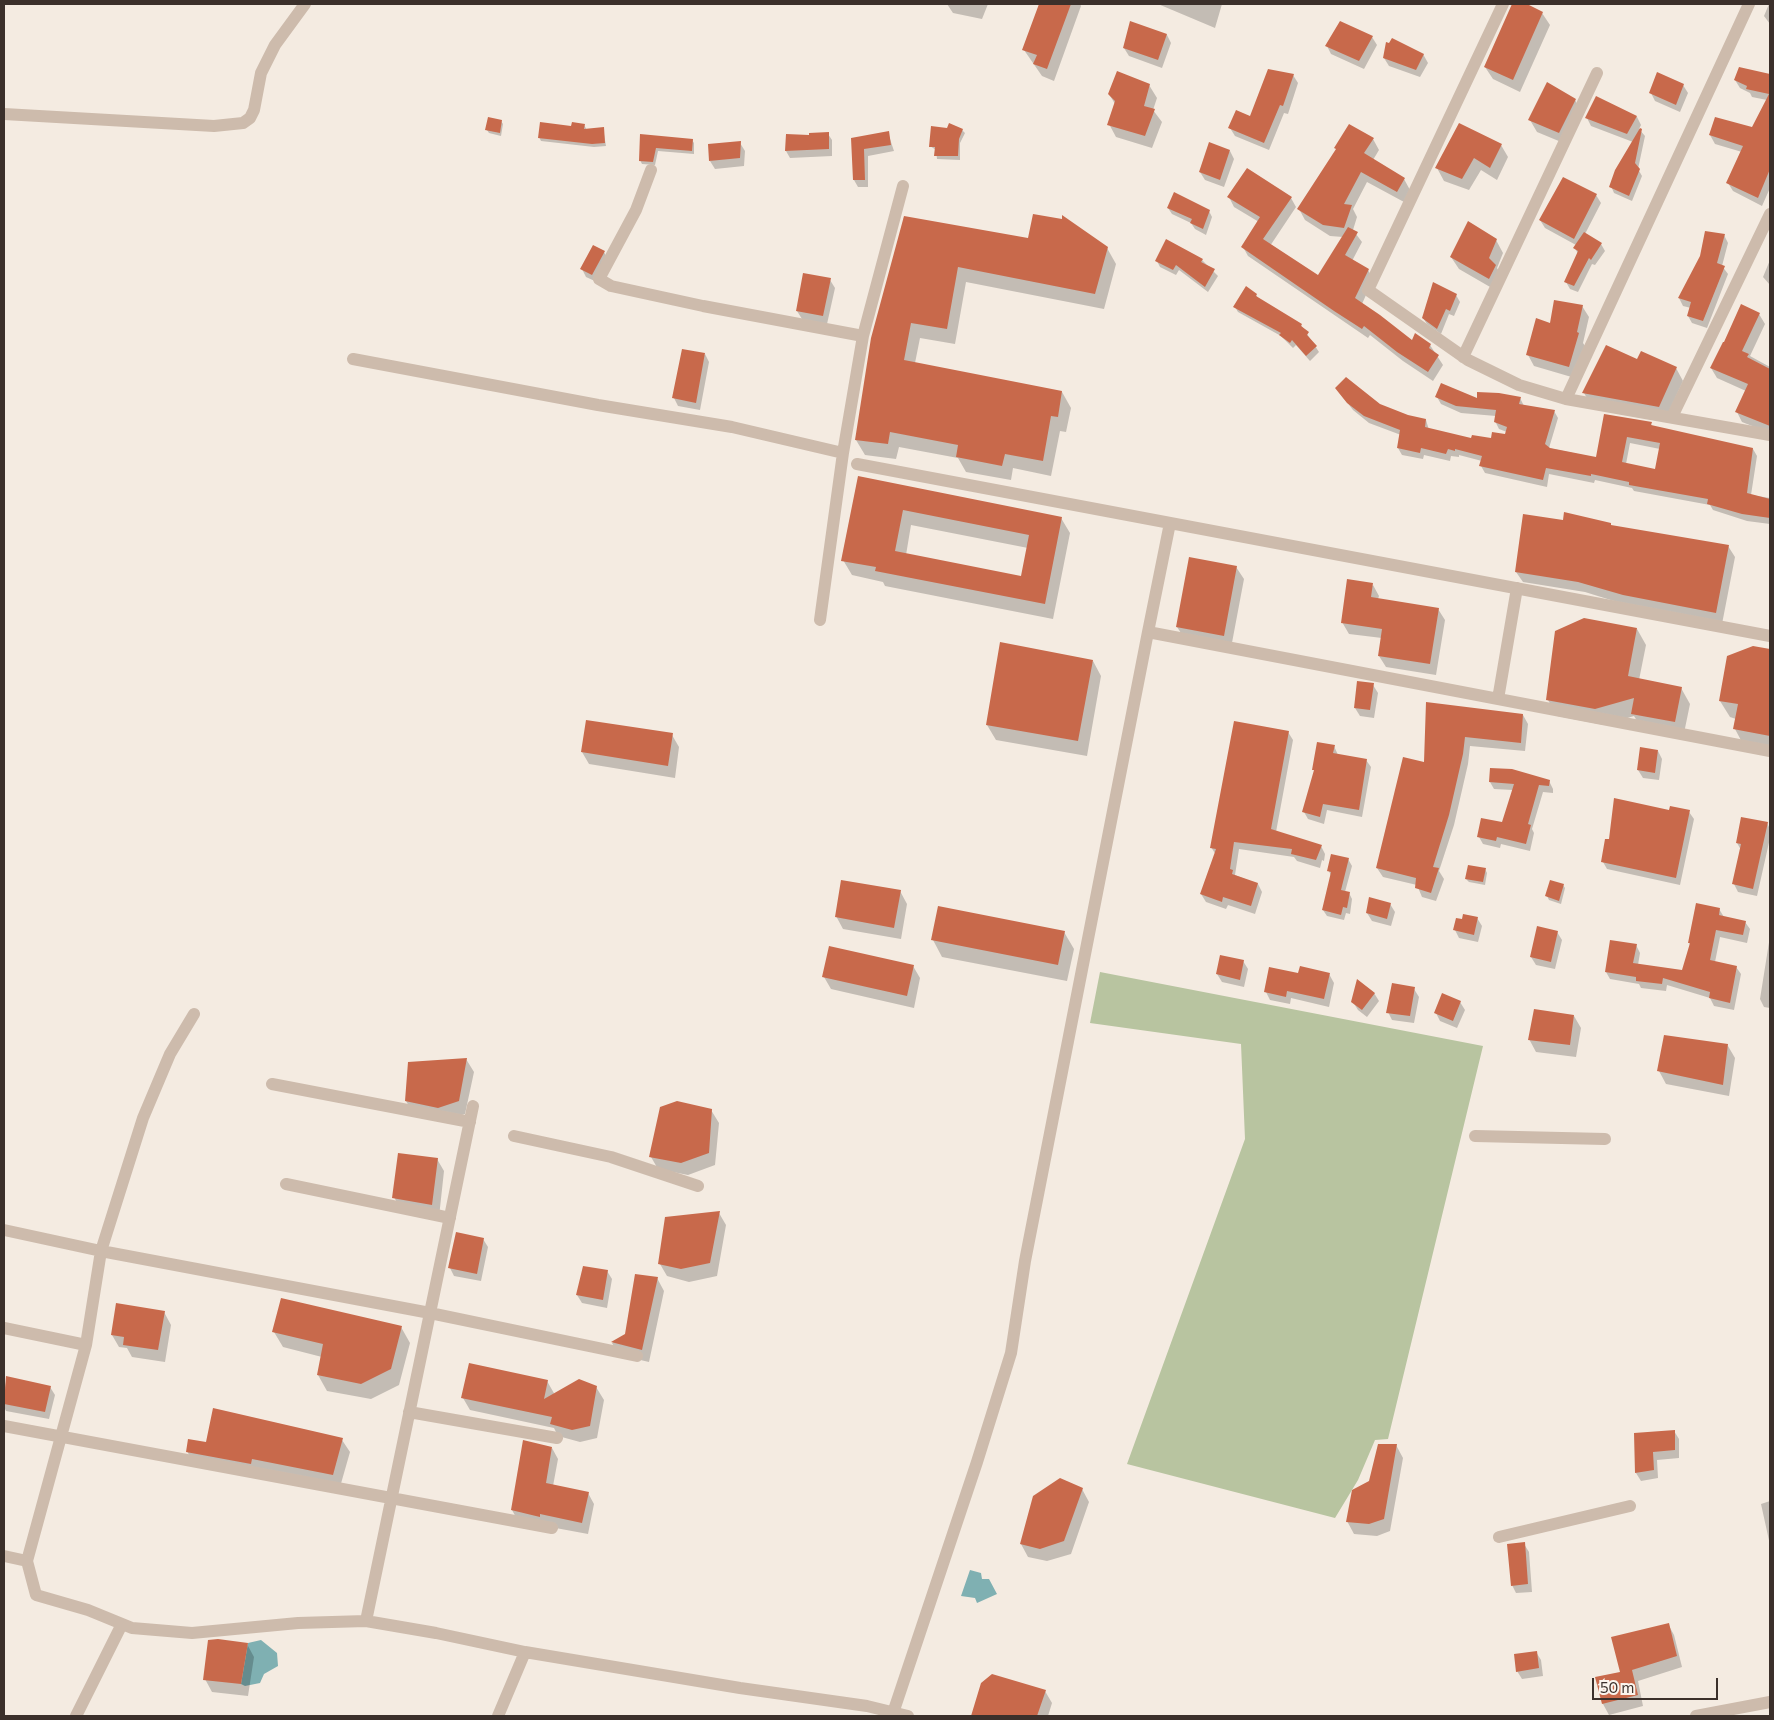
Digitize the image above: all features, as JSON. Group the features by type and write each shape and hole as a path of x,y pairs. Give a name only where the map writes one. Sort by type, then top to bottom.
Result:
{"street":[{"path":"4,114 214,126 243,123 250,118 254,110 261,73 274,45 305,4"},
{"path":"1503,4 1368,290 1463,357 1519,385 1566,399 1770,435"},
{"path":"1566,399 1749,4"},
{"path":"1463,357 1597,73"},
{"path":"651,170 636,210 599,279 611,286 703,306 863,336"},
{"path":"820,620 843,453 863,336 903,186"},
{"path":"1672,417 1770,214"},
{"path":"353,359 598,405 732,427 843,453"},
{"path":"857,464 1770,636"},
{"path":"892,1714 978,1462 1011,1353 1029,1242 1170,523"},
{"path":"1498,699 1517,588"},
{"path":"1148,632 1770,750"},
{"path":"194,1014 170,1054 143,1118 101,1251 86,1345 27,1561 36,1595 88,1610 132,1628 192,1633 298,1622 366,1621 436,1633 525,1652 740,1688 868,1706 892,1714 908,1716"},
{"path":"272,1084 470,1122"},
{"path":"366,1621 473,1106"},
{"path":"514,1136 611,1157 698,1186"},
{"path":"1475,1136 1605,1139"},
{"path":"286,1184 450,1218"},
{"path":"4,1230 101,1251 430,1313 636,1356"},
{"path":"4,1328 86,1345"},
{"path":"409,1412 557,1438"},
{"path":"4,1426 552,1528"},
{"path":"1499,1537 1630,1506"},
{"path":"4,1556 27,1561"},
{"path":"76,1716 122,1624"},
{"path":"498,1716 525,1652"},
{"path":"1702,1716 1770,1702"}],"green space":[{"path":"1100,972 1483,1046 1388,1439 1375,1440 1358,1480 1335,1518 1127,1464 1245,1139 1241,1044 1090,1023"}],"water":[{"path":"970,1570 981,1573 982,1579 989,1579 997,1594 977,1603 975,1598 961,1596"},
{"path":"261,1640 277,1653 278,1666 264,1674 260,1683 245,1686 241,1684 248,1643"}],"building":[{"path":"1039,4 1071,4 1047,69 1033,64 1037,55 1022,50"},
{"path":"1512,4 1527,4 1543,12 1513,80 1484,67"},
{"path":"1130,21 1167,34 1158,60 1123,48"},
{"path":"1340,21 1373,36 1359,61 1325,46"},
{"path":"1392,38 1424,54 1416,70 1383,58 1386,42 1389,43"},
{"path":"1739,67 1770,74 1770,169 1758,198 1726,183 1743,146 1709,135 1715,117 1752,127 1769,94 1746,89 1747,86 1734,80"},
{"path":"1268,69 1294,74 1283,106 1280,105 1264,143 1228,128 1236,110 1250,116"},
{"path":"1117,71 1150,84 1144,106 1155,109 1145,136 1107,125 1115,101 1108,94"},
{"path":"1657,72 1684,84 1676,105 1649,93"},
{"path":"1547,82 1576,99 1559,133 1528,120"},
{"path":"1596,96 1637,116 1627,134 1585,118"},
{"path":"488,117 502,120 500,133 485,130"},
{"path":"540,122 571,126 572,122 585,124 584,129 604,127 605,143 592,144 538,138"},
{"path":"949,123 963,129 959,139 958,156 934,156 935,147 929,147 931,126 947,128"},
{"path":"1459,123 1502,144 1490,168 1474,158 1462,179 1435,168"},
{"path":"1349,124 1374,138 1364,153 1405,178 1397,192 1361,172 1344,204 1352,205 1344,228 1323,225 1297,209 1336,149 1334,148"},
{"path":"1640,128 1642,129 1635,163 1640,169 1629,196 1609,187 1615,170"},
{"path":"889,131 891,145 864,149 865,180 853,180 851,138"},
{"path":"829,132 829,149 785,151 786,134 809,135 809,133"},
{"path":"640,134 693,139 692,151 656,148 653,162 639,161"},
{"path":"741,141 740,158 709,161 708,144"},
{"path":"1209,142 1230,150 1220,180 1199,172"},
{"path":"1247,168 1292,197 1263,239 1318,275 1348,227 1358,232 1345,255 1369,269 1355,298 1412,340 1415,333 1431,344 1429,348 1439,355 1428,372 1397,352 1364,326 1362,329 1241,247 1260,217 1227,197"},
{"path":"1563,177 1597,194 1574,239 1539,220"},
{"path":"1174,192 1210,210 1203,229 1190,223 1192,219 1167,208"},
{"path":"1033,214 1062,219 1062,215 1108,247 1095,294 958,267 947,329 911,323 904,360 1062,391 1058,417 1051,416 1043,461 1005,454 1002,466 956,457 958,445 890,432 888,444 855,440 871,338 904,216 1028,238"},
{"path":"1468,221 1497,239 1489,258 1496,265 1489,279 1450,257"},
{"path":"1705,231 1725,234 1717,263 1725,266 1703,321 1687,316 1691,302 1678,298 1700,256"},
{"path":"1584,232 1602,243 1591,260 1589,258 1574,286 1564,282 1578,251 1573,248"},
{"path":"1166,239 1203,259 1201,262 1215,269 1205,287 1176,265 1173,270 1155,261"},
{"path":"593,245 605,251 592,275 580,269"},
{"path":"803,273 831,278 823,316 796,311"},
{"path":"1433,282 1457,294 1450,311 1446,309 1437,329 1422,318"},
{"path":"1246,286 1257,294 1256,296 1302,324 1301,326 1309,332 1307,335 1317,346 1306,356 1292,340 1290,343 1279,335 1281,333 1233,307"},
{"path":"1554,300 1583,305 1577,332 1579,333 1569,367 1526,355 1536,318 1550,323"},
{"path":"1741,304 1760,313 1742,351 1749,354 1747,357 1770,369 1770,426 1735,412 1748,384 1710,368"},
{"path":"1606,345 1637,359 1641,351 1677,367 1659,407 1582,393"},
{"path":"682,349 705,353 696,403 672,398"},
{"path":"1346,377 1380,404 1408,415 1426,419 1425,427 1471,438 1472,435 1491,438 1492,432 1505,434 1507,427 1494,422 1496,410 1456,406 1435,397 1441,383 1477,398 1477,392 1521,397 1519,404 1555,410 1545,444 1550,448 1596,457 1604,414 1652,422 1651,425 1753,448 1747,493 1770,499 1770,518 1742,514 1707,504 1708,499 1629,485 1629,482 1591,474 1591,476 1546,468 1543,480 1479,466 1482,456 1455,449 1455,451 1448,449 1446,454 1421,448 1420,453 1397,448 1400,430 1364,416 1347,403 1335,388","holes":["1627,437 1660,443 1655,469 1622,462"]},
{"path":"858,476 1062,517 1045,604 875,571 876,567 841,561","holes":["903,510 1029,535 1021,576 895,551"]},
{"path":"1564,512 1611,523 1611,525 1729,545 1716,613 1623,595 1578,582 1515,572 1523,514 1563,520"},
{"path":"1189,557 1237,566 1224,636 1176,627"},
{"path":"1347,579 1373,583 1371,597 1439,608 1430,664 1378,656 1382,629 1341,623"},
{"path":"1584,618 1637,628 1628,676 1682,687 1675,722 1631,714 1634,698 1595,709 1546,700 1555,631"},
{"path":"1000,642 1093,660 1078,741 986,725"},
{"path":"1753,646 1770,649 1770,736 1733,729 1738,704 1719,701 1727,656"},
{"path":"1357,681 1374,683 1370,710 1354,708"},
{"path":"1426,702 1523,714 1521,743 1465,737 1449,815 1433,867 1439,868 1431,893 1415,888 1416,878 1376,868 1403,757 1424,762"},
{"path":"586,720 673,733 668,766 581,752"},
{"path":"1234,721 1289,731 1271,829 1322,845 1316,860 1291,854 1292,849 1234,842 1230,869 1233,870 1232,874 1258,883 1251,906 1223,897 1222,902 1200,894 1216,849 1210,848"},
{"path":"1317,742 1335,745 1333,753 1367,759 1359,810 1323,804 1320,817 1302,812 1314,770 1312,770"},
{"path":"1640,747 1658,750 1655,773 1637,770"},
{"path":"1490,768 1512,769 1550,780 1549,786 1539,785 1528,824 1531,825 1526,844 1497,837 1496,841 1477,837 1481,818 1502,822 1514,784 1489,782"},
{"path":"1614,798 1669,810 1670,806 1690,810 1676,878 1601,862 1605,839 1609,839"},
{"path":"1741,817 1768,822 1753,889 1732,884 1741,844 1736,843"},
{"path":"1331,854 1349,858 1341,890 1350,892 1347,908 1343,907 1341,915 1322,910 1331,872 1327,871"},
{"path":"1468,865 1486,868 1483,882 1465,879"},
{"path":"841,880 901,890 894,928 835,917"},
{"path":"1550,880 1564,884 1559,901 1545,896"},
{"path":"1369,897 1391,903 1387,919 1366,913"},
{"path":"1696,903 1720,908 1719,915 1746,921 1743,935 1716,930 1710,960 1737,966 1730,1003 1709,998 1710,992 1663,978 1662,984 1636,981 1636,977 1605,972 1610,940 1637,944 1633,963 1682,970 1690,943 1688,943"},
{"path":"938,906 1065,931 1058,965 931,940"},
{"path":"1463,914 1478,917 1474,935 1453,930 1456,918 1462,919"},
{"path":"1537,926 1558,931 1551,962 1530,957"},
{"path":"829,946 914,965 907,996 822,977"},
{"path":"1220,955 1244,960 1240,980 1216,974"},
{"path":"1300,966 1330,973 1324,999 1287,991 1286,997 1264,992 1269,967 1298,973"},
{"path":"1357,979 1375,993 1362,1010 1351,1002"},
{"path":"1392,983 1415,987 1410,1016 1386,1013"},
{"path":"1442,993 1461,1001 1453,1021 1434,1013"},
{"path":"1534,1009 1574,1015 1570,1045 1528,1040"},
{"path":"1664,1035 1728,1044 1723,1085 1657,1071"},
{"path":"467,1058 459,1101 438,1108 405,1101 408,1062"},
{"path":"677,1101 712,1109 709,1153 681,1163 649,1157 660,1107"},
{"path":"398,1153 438,1158 432,1205 392,1198"},
{"path":"720,1211 710,1263 681,1269 658,1264 665,1217"},
{"path":"456,1232 484,1238 477,1274 448,1268"},
{"path":"583,1266 608,1270 603,1300 576,1295"},
{"path":"635,1274 658,1277 642,1350 611,1342 625,1334"},
{"path":"281,1298 402,1326 391,1369 361,1384 317,1375 323,1344 272,1332"},
{"path":"116,1303 165,1311 158,1350 123,1345 124,1337 111,1335"},
{"path":"469,1363 548,1380 544,1399 579,1379 597,1386 590,1426 572,1430 550,1424 552,1417 461,1398"},
{"path":"6,1376 51,1386 45,1412 4,1404"},
{"path":"213,1408 343,1438 333,1475 252,1459 251,1464 186,1452 188,1439 206,1442"},
{"path":"1675,1430 1675,1450 1653,1452 1654,1470 1635,1473 1634,1433"},
{"path":"523,1440 552,1447 546,1483 589,1492 582,1523 540,1514 540,1517 511,1510"},
{"path":"1378,1444 1397,1444 1384,1519 1369,1524 1346,1522 1352,1490 1369,1481"},
{"path":"1060,1478 1083,1488 1064,1541 1040,1549 1020,1544 1033,1496"},
{"path":"1525,1542 1528,1584 1511,1586 1507,1544"},
{"path":"1669,1623 1677,1656 1632,1670 1638,1695 1602,1704 1595,1677 1620,1672 1611,1637"},
{"path":"218,1639 248,1643 241,1684 203,1680 208,1640"},
{"path":"1537,1651 1539,1668 1516,1672 1514,1654"},
{"path":"992,1674 1046,1690 1037,1716 971,1716 981,1683"}]}
